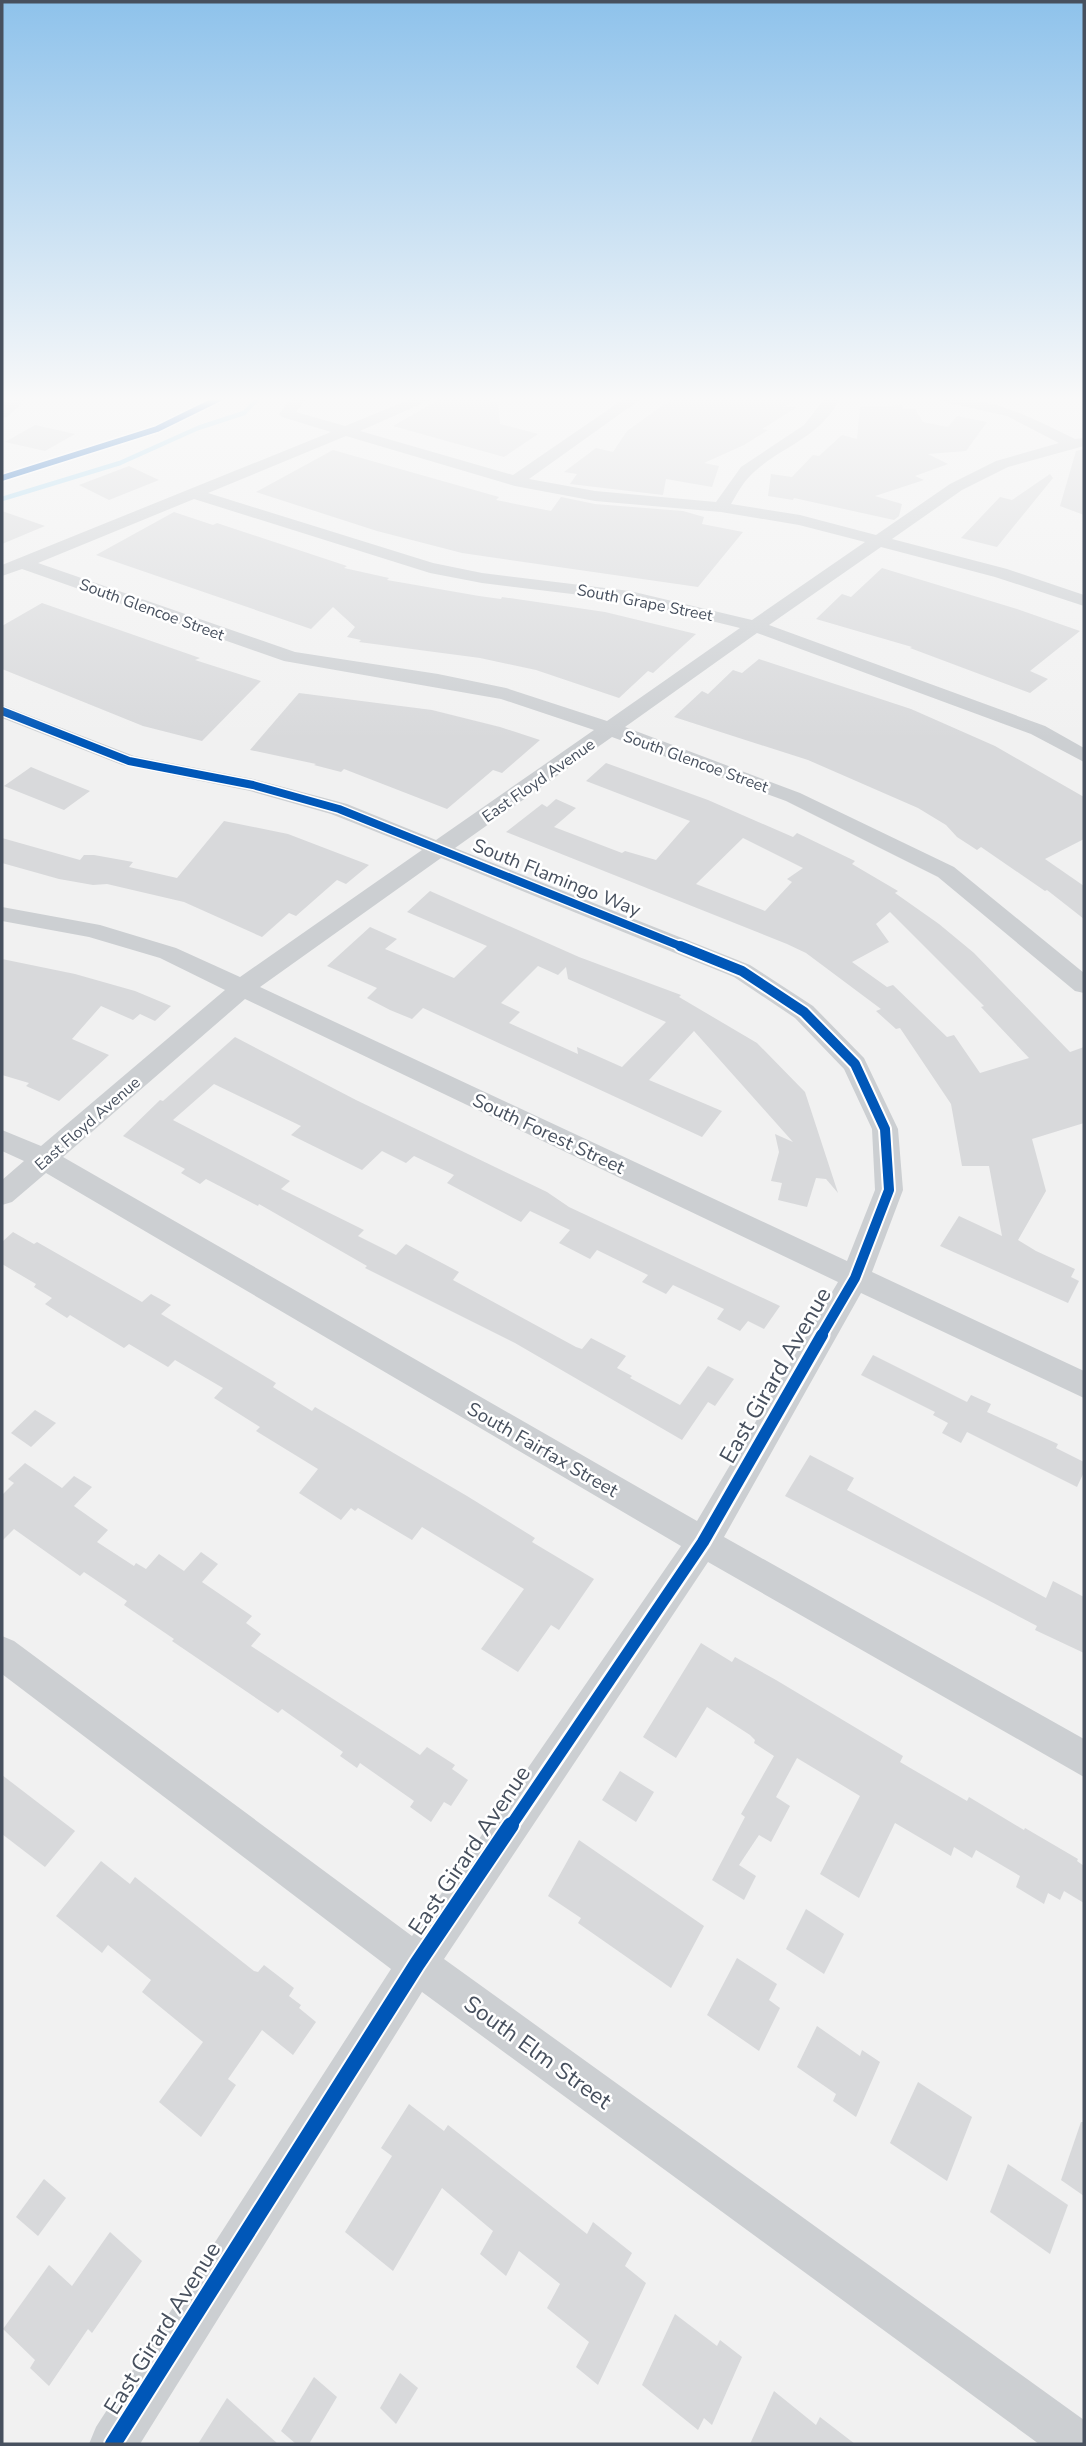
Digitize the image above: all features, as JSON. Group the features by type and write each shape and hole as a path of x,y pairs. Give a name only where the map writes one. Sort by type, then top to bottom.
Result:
{"street":[{"path":"2,571 152,510"},
{"name":"South Grape Street","path":"244,510 430,568 482,578 630,596 755,626 1038,730 1084,756"},
{"path":"740,510 800,520 1001,572 1084,601"},
{"name":"East Floyd Avenue","path":"2,1195 242,988 923,510"},
{"name":"South Glencoe Street","path":"22,563 282,654 506,694 610,729 793,797 946,873 1084,985"},
{"name":"South Flamingo Way","path":"2,711 129,761 253,785 339,810 742,971 804,1012 855,1065 885,1129 889,1191 855,1278"},
{"name":"South Forest Street","path":"2,914 92,930 168,953 1084,1385"},
{"name":"South Fairfax Street","path":"2,1140 44,1159 703,1542 1084,1759"},
{"name":"East Girard Avenue","path":"113,2444 417,1964 703,1542 855,1278"},
{"name":"South Elm Street","path":"2,1653 417,1964 1078,2444"}],"building":[{"path":"312,510 672,510 704,517 702,524 743,532 698,587 462,553 377,531"},
{"path":"849,510 900,510 894,520"},
{"path":"987,510 1027,510 997,547 961,538"},
{"path":"1071,510 1084,510 1084,515"},
{"path":"2,511 45,526 2,544"},
{"path":"174,512 213,525 217,523 347,566 344,568 389,578 387,580 479,596 605,612 696,634 653,673 648,671 619,698 536,670 480,658 359,642 361,640 347,637 355,627 333,607 311,629 96,555"},
{"path":"882,568 1080,631 1030,671 1048,679 1030,693 910,648 912,647 816,619 842,594 851,597"},
{"path":"42,603 200,658 195,660 261,681 202,741 143,726 2,669 2,626"},
{"path":"759,659 911,709 995,746 1084,797 1084,839 1045,859 1084,886 1084,919 1047,890 981,847 977,850 957,837 946,825 918,808 808,760 674,717 702,691 708,694 733,670 742,673"},
{"path":"299,693 432,710 540,740 502,773 493,770 447,809 344,769 341,772 250,750"},
{"path":"606,763 708,800 793,837 797,833 855,861 852,864 898,891 895,893 974,953 1070,1052 1084,1047 1084,1123 1032,1139 1046,1191 1018,1240 1075,1269 1071,1277 1079,1281 1068,1303 940,1246 959,1216 1002,1236 989,1166 962,1166 951,1104 900,1028 896,1029 876,1011 881,1009 806,953 787,944 506,832 542,804 547,807 556,799 576,808 554,827 622,853 625,851 656,860 690,821 586,781","holes":["743,838 803,868 787,879 792,882 765,911 696,884","890,912 984,1006 981,1007 1029,1058 980,1073 954,1035 947,1037 893,985 887,987 852,962 889,942 876,924"]},
{"path":"31,767 90,791 64,810 4,786"},
{"path":"224,821 288,834 369,865 346,884 337,880 296,916 289,913 262,937 184,902 107,884 93,885 59,879 2,863 2,838 80,860 84,855 94,855 133,862 129,867 177,878"},
{"path":"430,891 579,957 681,995 679,997 757,1043 805,1092 838,1193 826,1179 816,1178 807,1207 778,1200 782,1183 771,1181 779,1152 775,1134 793,1142 694,1031 649,1080 722,1111 702,1137 423,1008 412,1019 390,1010 367,998 377,988 327,966 370,927 397,939 385,949 454,978 487,946 407,912","holes":["538,966 558,975 566,967 568,979 666,1022 622,1067 577,1047 578,1054 509,1023 520,1012 501,1003"]},
{"path":"2,959 75,974 135,991 171,1006 155,1021 140,1014 133,1020 101,1006 72,1039 109,1055 59,1101 26,1086 29,1083 2,1075"},
{"path":"235,1037 356,1100 547,1192 569,1207 780,1306 764,1329 748,1321 740,1331 717,1319 724,1309 673,1285 666,1294 642,1282 648,1275 597,1250 590,1259 559,1243 570,1230 530,1211 521,1222 447,1183 454,1175 414,1156 406,1163 382,1151 362,1170 291,1135 301,1126 214,1084 173,1120 290,1181 281,1189 364,1230 358,1236 396,1255 406,1244 459,1272 453,1280 576,1347 582,1349 591,1338 626,1356 617,1368 680,1405 708,1366 734,1379 715,1406 708,1402 682,1440 515,1343 365,1268 367,1266 259,1204 258,1206 206,1179 200,1184 181,1173 185,1169 123,1136 160,1100 163,1101"},
{"path":"13,1232 34,1244 37,1242 142,1302 151,1294 171,1305 161,1314 276,1383 273,1387 312,1411 315,1407 467,1496 535,1538 532,1542 594,1579 559,1630 551,1625 518,1672 481,1649 524,1589 422,1527 412,1540 358,1508 355,1511 351,1508 341,1520 299,1493 318,1469 256,1431 260,1427 214,1398 223,1388 175,1360 168,1367 129,1344 124,1348 70,1315 67,1318 45,1304 52,1298 34,1287 36,1284 2,1264 2,1242"},
{"path":"873,1355 967,1402 971,1395 991,1404 987,1412 1058,1444 1056,1448 1084,1462 1084,1472 1077,1487 967,1432 961,1443 942,1433 948,1423 933,1415 935,1412 861,1375"},
{"path":"35,1410 56,1423 31,1447 11,1433"},
{"path":"810,1455 854,1478 847,1490 1046,1598 1053,1581 1084,1597 1084,1653 1035,1630 1037,1626 785,1496"},
{"path":"25,1463 62,1488 74,1476 92,1487 74,1506 108,1530 97,1542 134,1566 136,1563 146,1569 159,1554 184,1571 201,1552 218,1564 202,1582 252,1616 246,1623 261,1634 251,1646 420,1755 427,1747 455,1765 452,1769 468,1780 451,1806 444,1802 431,1822 410,1807 414,1801 360,1763 357,1768 340,1756 343,1752 282,1709 278,1713 172,1641 174,1639 124,1605 127,1601 84,1572 80,1576 14,1529 2,1541 2,1495 14,1483 8,1479"},
{"path":"701,1643 732,1662 735,1657 776,1680 903,1756 900,1762 967,1801 969,1797 1078,1859 1084,1866 1084,1903 1064,1891 1060,1900 1048,1893 1044,1904 1016,1887 1020,1876 976,1850 972,1858 954,1847 951,1856 895,1823 859,1898 820,1874 860,1796 797,1758 776,1797 790,1806 771,1842 759,1835 739,1865 756,1876 744,1900 712,1880 745,1817 741,1814 774,1756 754,1743 755,1740 750,1735 707,1707 676,1758 643,1737"},
{"path":"620,1771 654,1792 636,1822 602,1800"},
{"path":"2,1775 75,1831 45,1867 2,1834"},
{"path":"579,1840 704,1926 671,1988 578,1923 581,1918 548,1896"},
{"path":"101,1861 130,1884 135,1877 254,1971 258,1972 264,1965 294,1988 289,1996 316,2022 293,2055 262,2030 228,2079 236,2085 201,2137 159,2102 203,2042 142,1992 151,1980 108,1945 102,1953 56,1916"},
{"path":"806,1909 844,1934 824,1974 786,1949"},
{"path":"737,1958 777,1984 769,2000 780,2008 759,2051 707,2015"},
{"path":"817,2026 860,2056 862,2050 880,2062 856,2117 833,2101 836,2094 797,2067"},
{"path":"918,2082 972,2117 947,2181 890,2143"},
{"path":"409,2104 444,2131 448,2125 587,2234 593,2222 632,2253 625,2266 646,2283 598,2385 576,2367 589,2342 547,2308 560,2284 519,2251 506,2276 480,2254 493,2231 442,2188 393,2271 345,2232 392,2156 381,2148"},
{"path":"1081,2122 1084,2122 1084,2196 1061,2180"},
{"path":"1008,2164 1068,2205 1050,2254 990,2212"},
{"path":"44,2179 66,2198 38,2236 16,2217"},
{"path":"110,2232 142,2261 92,2333 88,2329 49,2386 30,2368 35,2360 3,2329 49,2265 72,2286"},
{"path":"675,2314 717,2346 720,2340 742,2357 712,2425 704,2418 698,2430 642,2385"},
{"path":"400,2373 418,2388 396,2424 380,2408"},
{"path":"314,2377 337,2397 309,2444 296,2444 281,2431"},
{"path":"774,2391 816,2425 820,2417 855,2444 750,2444"},
{"path":"227,2398 278,2444 198,2444"}],"cycle path":[{"path":"2,711 129,761 253,785 339,809 742,971 804,1012 855,1064 885,1129 889,1190 855,1278 703,1542 417,1964 113,2444"}]}
